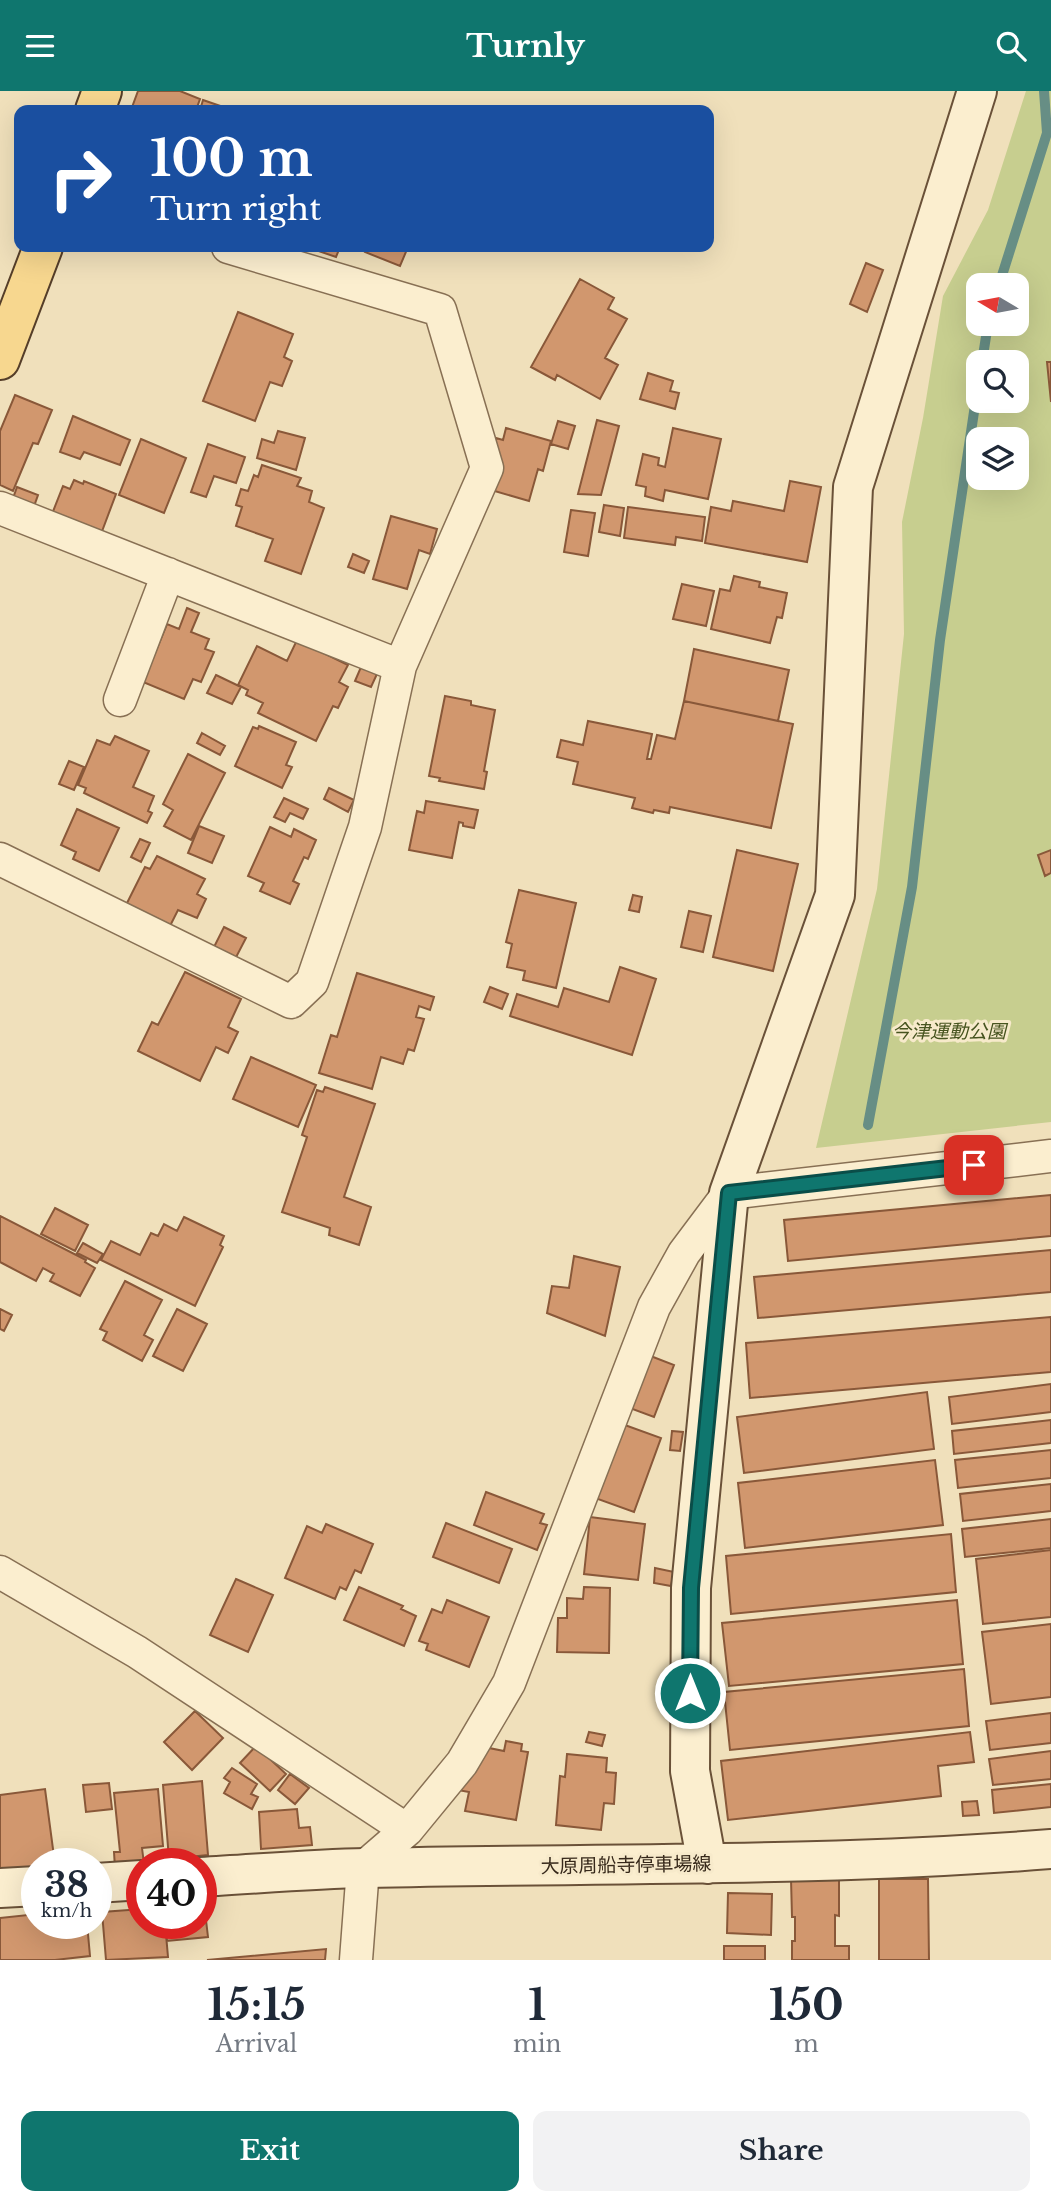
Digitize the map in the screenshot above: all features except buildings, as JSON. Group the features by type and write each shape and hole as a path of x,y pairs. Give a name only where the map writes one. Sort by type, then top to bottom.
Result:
{"main road":[{"path":"0,359 41,252"}],"street":[{"path":"706,1864 690,1771 691,1588 729,1193 835,895 853,487 977,91"},
{"path":"0,859 291,1002 312,982 365,827 400,666 487,468 440,310 245,252"},
{"path":"0,508 400,666"},
{"path":"120,700 168,575"},
{"path":"356,1960 363,1868 407,1830 462,1763 509,1683 654,1307 684,1253 729,1193 1051,1156"},
{"path":"0,1572 137,1652 407,1830"},
{"name":"大原周船寺停車場線","path":"217,1876 363,1868 706,1864 990,1854 1051,1849"},
{"path":"0,1888 21,1887"}],"green space":[{"name":"今津運動公園","path":"1026,91 1051,91 1051,1122 816,1148 877,889 904,634 902,522 943,296 988,210"}],"waterway":[{"path":"1003,273 1047,133 1044,91"},
{"path":"984,350 986,336"},
{"path":"868,1125 912,887 940,640 974,413"}],"route":[{"path":"690,1693 691,1588 729,1193 974,1165"}]}
